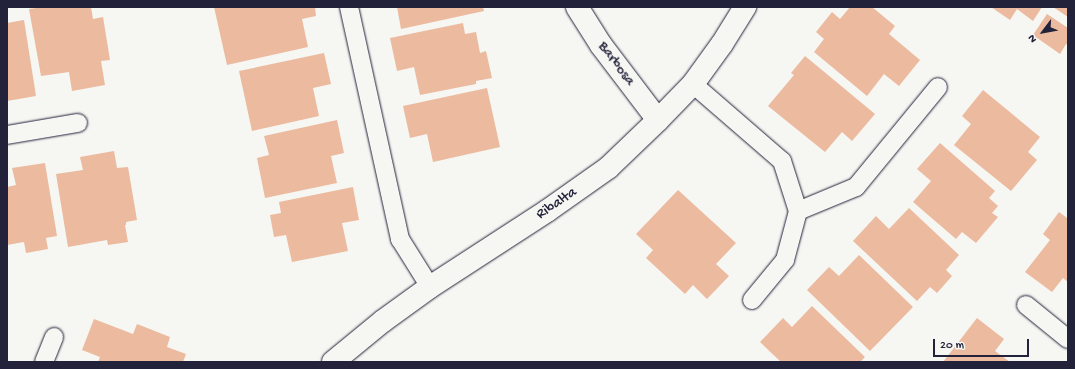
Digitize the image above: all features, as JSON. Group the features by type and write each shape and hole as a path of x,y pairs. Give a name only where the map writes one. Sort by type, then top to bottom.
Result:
{"street":[{"name":"Barbosa","path":"577,7 601,45 658,120"},
{"name":"Ribalta","path":"335,361 383,321 430,288 547,211 608,168 693,84 722,44 745,7"}],"lane":[{"path":"349,7 400,239 430,288"},
{"path":"693,84 782,161 798,212 785,260 752,300"},
{"path":"798,212 856,187 938,87"},
{"path":"7,135 78,123"},
{"path":"1026,305 1068,339"},
{"path":"44,362 54,337"}],"building":[{"path":"43,7 91,7 93,19 103,17 110,60 101,61 105,85 72,91 69,72 41,76 29,9"},
{"path":"214,7 315,7 316,16 302,19 308,47 227,65"},
{"path":"397,7 483,7 484,11 401,29"},
{"path":"850,7 872,7 895,26 889,34 920,60 899,86 884,74 867,96 814,52 824,39 816,32 832,12 840,19"},
{"path":"991,7 1042,7 1033,21 1017,9 1010,20"},
{"path":"1053,7 1068,7 1068,17"},
{"path":"1047,14 1068,28 1068,45 1066,44 1060,54 1033,35"},
{"path":"24,20 36,96 7,101 7,23"},
{"path":"463,23 465,34 476,32 480,53 486,51 492,78 476,81 476,84 420,95 414,67 397,71 390,38"},
{"path":"324,53 331,84 313,88 319,116 252,131 239,71"},
{"path":"805,56 875,114 852,141 842,132 825,152 768,106 794,75 791,73"},
{"path":"487,88 500,147 433,162 427,134 410,138 403,106"},
{"path":"983,90 1040,137 1028,152 1037,160 1011,191 954,145 971,124 962,116"},
{"path":"337,120 344,153 331,156 337,183 265,198 257,158 269,155 264,136"},
{"path":"940,143 995,191 989,198 998,206 992,213 998,217 976,243 962,232 956,239 913,202 931,181 917,169"},
{"path":"114,151 117,168 128,167 137,220 126,222 125,225 128,242 108,245 107,240 68,247 56,174 83,170 80,157"},
{"path":"45,163 57,236 46,238 48,249 26,253 24,242 7,245 7,187 16,185 12,168"},
{"path":"353,187 359,220 342,223 348,251 292,262 286,235 274,237 270,215 281,213 279,202"},
{"path":"678,190 736,243 716,264 729,276 707,299 693,285 685,294 646,258 653,250 636,234"},
{"path":"909,208 959,255 946,270 952,276 937,293 930,287 917,301 853,241 876,216 889,229"},
{"path":"1059,212 1067,218 1068,217 1068,282 1063,278 1052,292 1025,272 1050,240 1043,234"},
{"path":"859,255 913,307 870,351 807,290 829,267 839,276"},
{"path":"812,306 865,357 860,362 781,362 760,342 783,318 792,327"},
{"path":"977,318 1004,339 995,351 1010,362 943,362"},
{"path":"94,319 133,334 137,324 170,337 167,347 186,354 183,362 98,362 100,357 82,350"}]}
